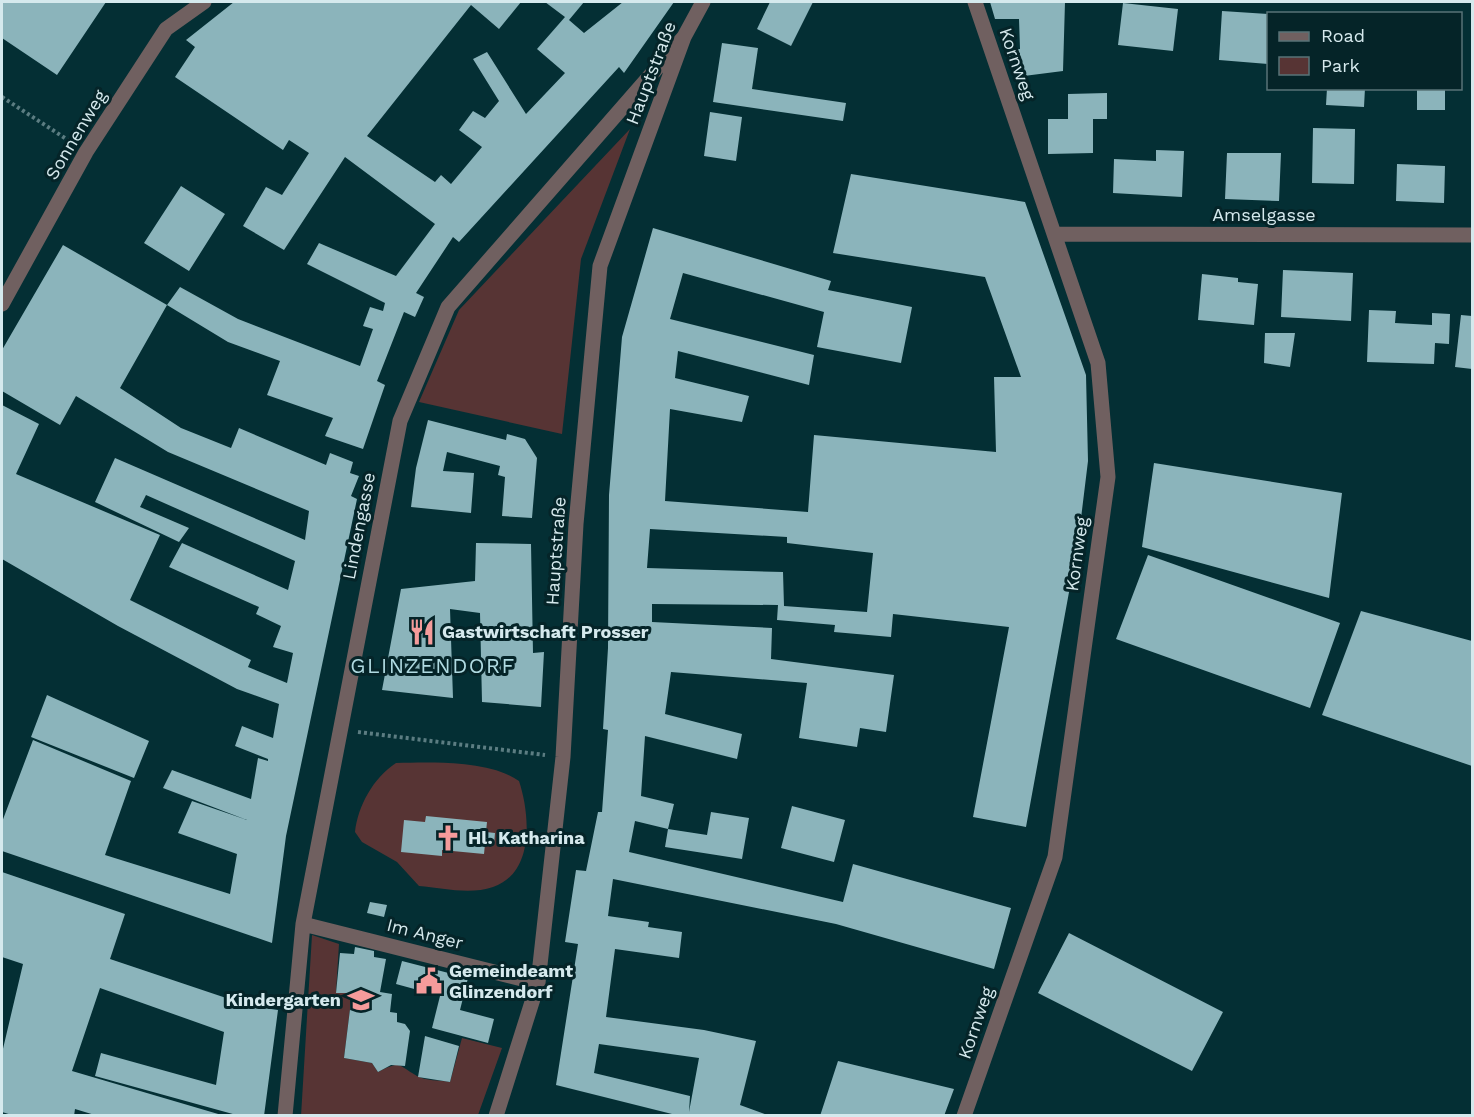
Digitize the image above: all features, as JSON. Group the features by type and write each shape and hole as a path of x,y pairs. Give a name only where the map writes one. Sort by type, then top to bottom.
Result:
{"street":[{"name":"Sonnenweg","path":"2,304 86,152 166,29 204,2"},
{"name":"Hauptstraße","path":"496,1116 538,983 563,757 576,524 600,266 684,37 703,2"},
{"name":"Kornweg","path":"964,1116 1055,857 1108,477 1098,363 975,2"},
{"name":"Lindengasse","path":"285,1116 303,924 400,422 448,307 684,37"},
{"name":"Amselgasse","path":"1055,234 1473,235"},
{"name":"Im Anger","path":"303,924 538,983"}],"path":[{"path":"2,97 86,152"},
{"path":"340,730 563,757"}],"green space":[{"path":"630,129 581,259 562,434 419,402 459,310"},
{"path":"396,763 477,766 507,774 519,781 527,825 526,841 523,856 507,880 493,887 475,890 419,886 397,862 362,842 355,832 359,812 380,776"},
{"path":"312,935 339,944 336,992 352,993 344,1058 372,1063 378,1072 399,1065 420,1078 450,1082 462,1038 502,1048 478,1115 301,1116"}],"building":[{"path":"2,2 106,2 57,75 2,38"},
{"path":"234,2 521,2 499,29 471,5 367,136 435,182 441,175 451,184 482,147 459,130 473,111 485,118 499,101 473,59 487,52 526,114 565,73 537,49 565,17 545,2 584,2 569,20 584,33 623,2 674,2 624,73 619,67 459,242 453,237 416,293 424,297 415,317 404,312 377,381 385,385 363,449 325,436 333,418 267,395 280,361 228,342 167,305 180,287 238,319 360,366 373,329 363,326 370,307 383,311 385,303 307,264 319,243 396,276 435,224 345,157 284,250 243,226 266,187 282,195 309,153 289,140 283,150 175,77 195,47 186,40"},
{"path":"770,2 813,2 791,46 757,29"},
{"path":"990,2 1065,2 1063,71 1016,77 1007,50 1020,49 1019,19 995,19"},
{"path":"1123,3 1178,9 1173,51 1118,45"},
{"path":"1222,11 1267,14 1267,64 1219,60"},
{"path":"722,43 758,48 752,89 846,103 843,121 713,102"},
{"path":"1327,90 1365,90 1364,107 1326,105"},
{"path":"1417,90 1445,90 1445,110 1417,110"},
{"path":"1107,93 1107,119 1093,119 1093,153 1048,154 1048,119 1068,119 1068,94"},
{"path":"710,112 742,117 736,161 704,156"},
{"path":"1313,128 1355,129 1354,184 1312,183"},
{"path":"1156,150 1184,151 1182,197 1113,193 1114,159 1156,161"},
{"path":"1227,153 1281,153 1279,201 1225,199"},
{"path":"1397,164 1445,166 1444,203 1396,201"},
{"path":"851,174 1025,202 1086,375 1088,461 1078,543 1026,827 973,817 1009,627 893,614 891,637 834,632 835,625 777,620 778,605 652,604 652,622 772,628 771,659 894,675 886,732 860,728 857,747 799,738 807,683 671,672 665,714 742,734 737,759 645,736 641,796 674,804 668,829 635,821 629,852 843,902 853,864 1011,908 994,969 836,924 613,879 608,916 649,922 648,927 682,932 679,958 615,949 606,1017 704,1030 756,1041 740,1105 770,1116 680,1116 556,1085 578,944 565,942 576,870 586,871 598,812 602,812 608,730 603,729 608,648 609,495 622,337 653,228 831,281 828,290 912,307 901,363 817,347 824,312 683,273 670,319 814,355 809,385 678,351 675,378 749,396 742,422 670,409 665,501 808,512 814,435 996,452 994,377 1021,377 985,277 833,253","holes":["650,529 787,537 787,543 873,553 867,612 784,606 783,572 647,568","599,1044 699,1058 689,1112 690,1096 594,1073"]},
{"path":"181,186 225,214 189,271 144,243"},
{"path":"63,245 167,305 120,388 181,428 231,448 239,428 326,465 330,453 353,462 350,473 359,476 351,496 357,499 286,836 272,943 2,851 2,822 33,740 131,781 105,855 230,894 237,854 178,833 192,801 247,820 163,788 172,770 251,799 258,758 268,761 268,759 235,746 242,726 273,738 279,704 237,689 118,626 2,559 2,405 39,424 16,474 160,535 130,600 251,660 248,667 287,683 293,653 273,647 281,626 256,614 259,607 169,567 182,543 288,590 295,561 146,495 140,507 189,528 179,542 95,502 115,458 305,540 309,511 168,452 76,396 60,425 2,391 2,350"},
{"path":"1283,270 1353,273 1351,321 1281,317"},
{"path":"1202,274 1238,278 1238,282 1258,284 1254,325 1198,320"},
{"path":"1369,310 1396,311 1395,323 1432,325 1432,313 1450,314 1449,344 1435,343 1434,364 1367,362"},
{"path":"1461,315 1472,316 1472,369 1455,367"},
{"path":"1265,333 1295,333 1290,367 1264,363"},
{"path":"428,420 506,440 507,434 525,439 537,458 532,518 502,516 505,477 498,475 500,466 447,452 443,471 474,473 471,513 411,507 416,468"},
{"path":"1154,463 1342,493 1329,598 1142,547"},
{"name":"Gastwirtschaft Prosser","path":"476,543 531,544 533,653 544,652 541,707 482,702 480,613 450,609 453,698 382,690 401,589 475,581"},
{"path":"1148,555 1340,623 1310,708 1116,639"},
{"path":"1361,611 1472,641 1472,766 1322,715"},
{"path":"47,695 149,741 134,778 31,737"},
{"path":"792,806 845,820 834,862 781,848"},
{"path":"711,812 749,818 742,859 665,847 668,829 707,835"},
{"name":"Hl. Katharina","path":"426,816 487,822 486,832 495,833 494,845 485,844 484,854 442,850 442,856 401,852 404,820 425,822"},
{"path":"2,872 125,914 110,959 250,1006 278,1010 264,1116 240,1116 95,1076 101,1053 216,1085 224,1032 100,988 72,1071 225,1116 98,1116 75,1109 74,1116 15,1116 2,1112 2,1053 23,964 2,957"},
{"path":"370,902 387,905 384,917 367,913"},
{"path":"1069,933 1223,1012 1192,1071 1038,993"},
{"path":"355,947 374,951 374,957 386,959 380,992 392,994 390,1012 397,1013 397,1022 405,1024 410,1031 405,1066 391,1065 378,1072 372,1063 344,1058 352,993 336,993 340,953 354,954"},
{"path":"402,961 468,978 460,1010 494,1019 488,1043 432,1028 440,996 396,984"},
{"path":"425,1036 459,1046 450,1082 418,1077"},
{"path":"838,1061 954,1089 944,1116 820,1116"}],"place":[{"name":"Gastwirtschaft Prosser","path":"422,632"},
{"name":"Hl. Katharina","path":"448,838"},
{"name":"Gemeindeamt Glinzendorf","path":"429,981"},
{"name":"Kindergarten","path":"361,1000"}],"district":[{"name":"GLINZENDORF","path":"433,666"}]}
